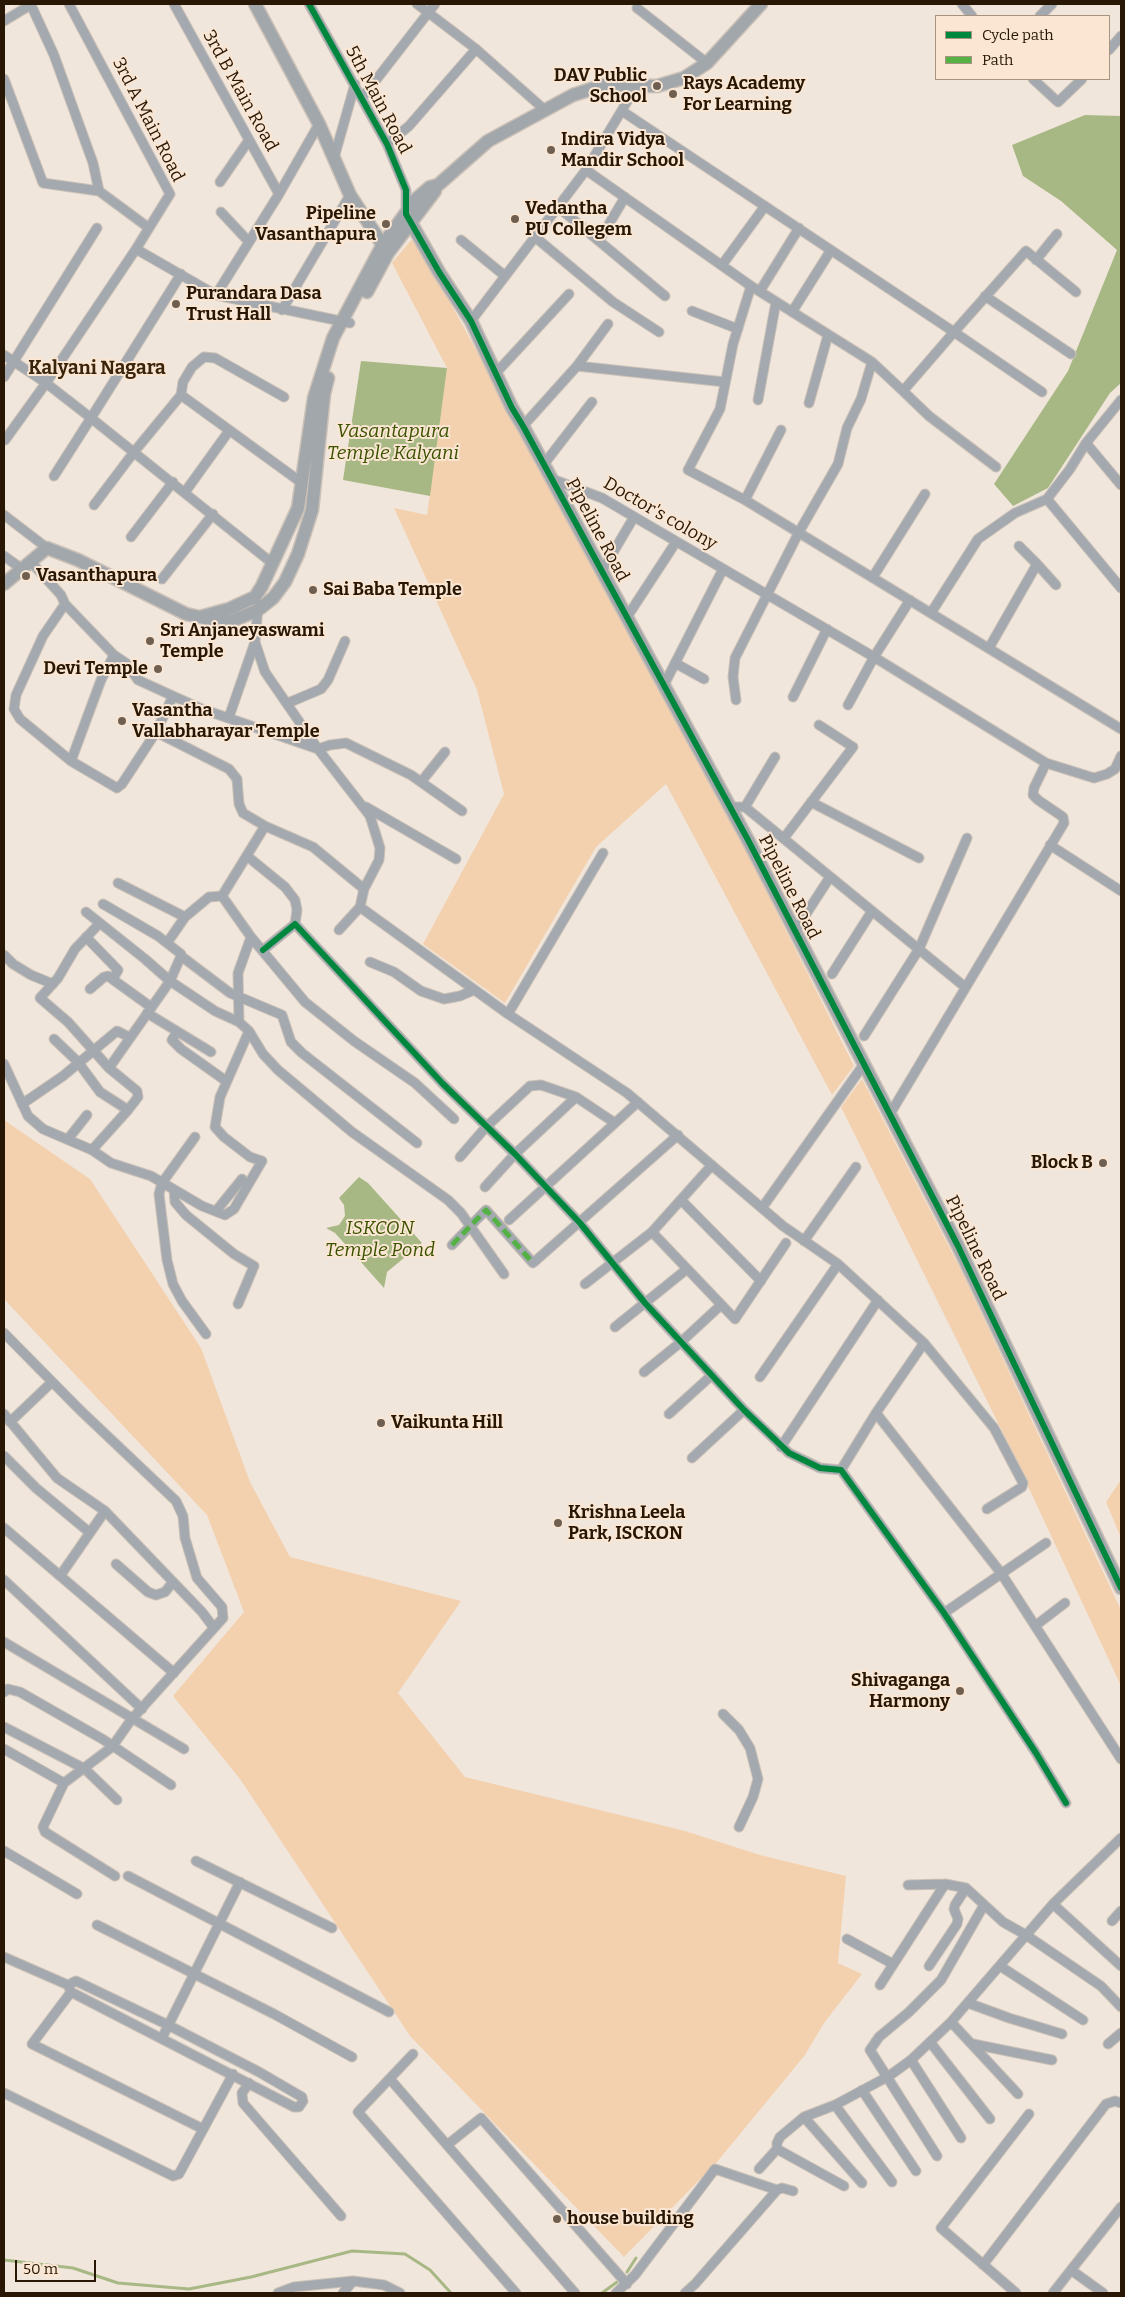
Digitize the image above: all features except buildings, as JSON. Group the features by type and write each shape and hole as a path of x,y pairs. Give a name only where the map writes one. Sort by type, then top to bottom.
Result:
{"street":[{"path":"4,21 32,4 54,55 93,163 99,191"},
{"name":"3rd A Main Road","path":"5,440 46,383 136,249 170,194 69,4"},
{"name":"3rd B Main Road","path":"174,4 279,194"},
{"path":"255,4 319,124 350,195 385,249"},
{"name":"5th Main Road","path":"309,4 387,144 406,190 408,218"},
{"path":"417,4 476,49 546,110"},
{"path":"362,98 434,4"},
{"path":"4,515 47,548 78,560 186,614 232,621 257,603 273,598 285,582 298,554 312,510 325,392 346,322 385,249 408,218 438,185 488,141 573,95 604,85 657,86 670,84 684,78 707,63 761,4"},
{"path":"962,4 971,15"},
{"path":"1041,15 1052,4"},
{"path":"637,8 707,63"},
{"path":"1110,49 1121,36"},
{"path":"387,144 409,126 476,49"},
{"path":"4,79 43,183 99,191 149,228"},
{"path":"1034,80 1058,102 1081,80"},
{"path":"334,159 355,84"},
{"path":"471,321 586,170 637,86"},
{"path":"622,111 1042,392"},
{"path":"216,295 279,194 319,124"},
{"path":"220,182 249,140"},
{"path":"586,170 752,286 872,362 930,416 996,466"},
{"path":"282,310 350,195"},
{"path":"599,241 625,197"},
{"path":"722,265 765,206"},
{"path":"558,207 665,296"},
{"path":"222,212 249,242"},
{"name":"Pipeline Road","path":"408,218 471,321 512,408 524,426 795,931 958,1246 1121,1588"},
{"path":"4,377 97,228"},
{"path":"760,291 799,228"},
{"path":"1036,260 1058,234"},
{"path":"535,237 613,302 659,332"},
{"path":"461,240 505,276"},
{"path":"136,249 216,295 346,322"},
{"path":"792,312 831,250"},
{"path":"903,391 985,296 1026,252 1076,292"},
{"path":"54,476 181,274"},
{"path":"752,286 738,329 720,409 688,470 745,500 799,532 1121,729"},
{"path":"495,374 569,294"},
{"path":"985,296 1071,354"},
{"path":"758,400 776,302"},
{"path":"692,311 738,329"},
{"path":"229,717 255,642 257,603 272,563 298,508 314,398 333,338 346,322"},
{"path":"524,426 577,366 608,324"},
{"path":"809,403 828,335"},
{"path":"4,355 46,383 186,492 272,563"},
{"path":"94,506 180,395 183,382 192,367 204,357 215,358 284,396"},
{"path":"736,700 733,677 735,658 799,532 838,464 847,428 860,399 872,362"},
{"path":"577,366 725,382"},
{"path":"180,395 302,483"},
{"path":"931,613 978,539 1015,513 1047,499 1070,469 1086,443 1121,400"},
{"path":"544,464 592,402"},
{"path":"745,500 781,430"},
{"path":"186,492 229,431"},
{"path":"1086,443 1121,485"},
{"name":"Doctor's colony","path":"552,479 602,498 874,657 1046,763 1094,778 1115,769 1121,756"},
{"path":"131,537 173,482"},
{"path":"873,578 925,494"},
{"path":"1047,499 1121,588"},
{"path":"298,508 312,510"},
{"path":"162,580 213,514"},
{"path":"602,571 634,517"},
{"path":"627,617 676,542"},
{"path":"1019,546 1056,585"},
{"path":"4,584 47,548"},
{"path":"4,556 27,565 61,595 65,604 114,655 126,663 138,680 173,696 318,749 330,744 346,744 411,775 462,811"},
{"path":"989,648 1037,564"},
{"path":"664,685 723,569"},
{"path":"848,705 874,657 910,600"},
{"path":"65,604 43,636 16,695 14,709 20,719 71,761 117,788 122,784 156,732 173,696"},
{"path":"792,697 826,630"},
{"path":"288,703 321,689 331,673 345,641"},
{"path":"255,642 265,672 318,749 370,816 380,848 379,860 364,888 360,908 340,930"},
{"path":"71,761 101,680 114,655"},
{"path":"675,663 704,679"},
{"path":"784,838 853,747 819,725"},
{"path":"156,732 229,770 237,779 239,804 243,813 264,826 313,847 364,888"},
{"path":"421,782 445,752"},
{"path":"745,806 775,757"},
{"path":"890,1114 1064,820 1063,817 1033,795 1034,788 1046,763"},
{"path":"811,802 919,858"},
{"path":"362,805 456,859"},
{"path":"730,807 745,806 965,987"},
{"path":"222,896 264,826"},
{"path":"864,1036 919,948 967,838"},
{"path":"1050,845 1121,891"},
{"path":"508,1014 603,853"},
{"path":"247,856 285,887 295,900 297,910 295,924 263,950"},
{"path":"795,931 830,877"},
{"path":"118,883 185,917"},
{"path":"167,942 185,917 209,897 222,896"},
{"path":"222,896 251,937 305,1002 354,1041 415,1083 454,1119"},
{"path":"103,904 167,942 218,986 239,998 282,1015 291,1042 302,1053 417,1143"},
{"path":"360,908 508,1014 638,1102 762,1208 804,1241 838,1264 924,1342 994,1428 1023,1483 1022,1487 987,1509"},
{"path":"832,974 872,911"},
{"path":"86,912 145,958 170,981 216,1012 239,1022 249,1031 263,1054 278,1070 352,1132 448,1200 461,1213 504,1274"},
{"path":"92,1150 138,1097 137,1091 109,1068 68,1022 40,998 53,984 75,949 99,924"},
{"path":"295,924 442,1084 515,1154 580,1223 645,1303 744,1410 782,1447 820,1468 841,1470 944,1613 1036,1753 1066,1803"},
{"path":"86,937 118,970 113,979"},
{"path":"239,1022 238,973 251,937"},
{"path":"4,955 13,964 53,984"},
{"path":"109,1068 170,981 181,956"},
{"path":"370,962 394,972 420,991 444,999 460,996 474,990"},
{"path":"90,989 104,977 108,976 177,1032 211,1052"},
{"path":"22,1104 63,1076 78,1062 95,1051 116,1031 129,1038"},
{"path":"4,1064 28,1116 43,1129 92,1150 111,1163 151,1176 174,1190 225,1215 234,1209 262,1161 250,1157 215,1127 220,1097 226,1081 238,1060 249,1031"},
{"path":"177,1032 172,1040 181,1050 226,1081"},
{"path":"54,1039 78,1062 100,1092 128,1110"},
{"path":"762,1208 864,1064"},
{"path":"460,1157 486,1127 530,1086 541,1085 576,1097 615,1123"},
{"path":"485,1187 515,1154 576,1097"},
{"path":"509,1220 638,1102"},
{"path":"68,1139 87,1116"},
{"path":"452,1245 486,1210 533,1263 678,1135"},
{"path":"194,1137 162,1183 159,1194 167,1260 173,1284 182,1301 206,1334"},
{"path":"585,1284 652,1232 712,1164"},
{"path":"804,1241 856,1167"},
{"path":"216,1212 242,1179"},
{"path":"174,1190 175,1202 186,1215 234,1254 254,1266 238,1304"},
{"path":"681,1200 761,1281"},
{"path":"652,1232 736,1319 786,1243"},
{"path":"760,1377 838,1264"},
{"path":"615,1327 687,1269"},
{"path":"782,1447 878,1300"},
{"path":"644,1372 722,1305"},
{"path":"4,1333 52,1382 176,1501 183,1516 185,1538 197,1578 222,1607 222,1618 131,1720 112,1747 64,1783 43,1827 45,1832 115,1876"},
{"path":"841,1470 876,1412 924,1342"},
{"path":"668,1414 712,1375"},
{"path":"10,1422 52,1382"},
{"path":"692,1458 744,1410"},
{"path":"876,1412 1001,1573 1121,1759"},
{"path":"4,1414 58,1478 104,1511 173,1582 214,1628"},
{"path":"4,1456 36,1488 89,1532"},
{"path":"60,1576 104,1511"},
{"path":"4,1528 174,1673"},
{"path":"944,1613 1046,1543"},
{"path":"116,1564 148,1592 156,1595 164,1592 173,1582"},
{"path":"4,1580 142,1709"},
{"path":"1035,1626 1065,1603"},
{"path":"4,1642 131,1720 184,1750"},
{"path":"4,1692 8,1689 20,1692 171,1785"},
{"path":"723,1714 739,1730 750,1748 758,1779 753,1797 739,1827"},
{"path":"4,1727 85,1769 117,1800"},
{"path":"4,1750 64,1783"},
{"path":"778,2149 777,2143 780,2137 804,2117 835,2105 889,2076 930,2042 968,2003 1053,1904 1121,1838"},
{"path":"4,1851 77,1894"},
{"path":"196,1861 332,1928"},
{"path":"128,1876 389,2012"},
{"path":"162,2038 240,1882"},
{"path":"908,1884 945,1884 966,1888 1003,1922 1026,1935 1101,1986 1121,2007"},
{"path":"880,1985 945,1884"},
{"path":"929,1966 956,1924 958,1919 954,1909 955,1905 966,1888"},
{"path":"1053,1904 1121,1966"},
{"path":"937,2156 889,2076 870,2050 879,2037 909,2012 941,1980 984,1905"},
{"path":"1112,1921 1121,1911"},
{"path":"96,1925 274,2014 352,2057"},
{"path":"847,1939 893,1964"},
{"path":"4,1957 69,1989 294,2107 299,2106 302,2097 259,2072 168,2025 76,1981 69,1989 32,2044 203,2129"},
{"path":"1000,1966 1083,2020"},
{"path":"968,2003 1062,2034"},
{"path":"951,2022 1018,2094"},
{"path":"1108,2044 1121,2033"},
{"path":"930,2042 990,2119"},
{"path":"973,2044 1052,2060"},
{"path":"413,2054 358,2112 516,2293"},
{"path":"910,2060 961,2138"},
{"path":"4,2093 173,2176 179,2174 233,2074"},
{"path":"390,2079 575,2293"},
{"path":"249,2084 242,2093 243,2103 341,2216"},
{"path":"862,2090 916,2171"},
{"path":"983,2265 1106,2104 1115,2101 1121,2103"},
{"path":"835,2105 892,2182"},
{"path":"1016,2293 941,2228 1030,2114"},
{"path":"804,2117 862,2184"},
{"path":"447,2145 481,2118 627,2284"},
{"path":"759,2169 778,2149"},
{"path":"778,2149 844,2186"},
{"path":"616,2293 627,2284 715,2169 777,2190"},
{"path":"685,2293 696,2284 777,2190 782,2188 793,2191"},
{"path":"1054,2293 1121,2208"},
{"path":"1071,2270 1102,2293"},
{"path":"344,2293 353,2281"},
{"path":"278,2293 294,2288 353,2281 376,2283 400,2293"}],"shaded area":[{"path":"411,240 418,244 692,743 854,1066 832,1095 666,784 596,847 505,1003 423,944 504,794 477,690 394,508 427,515 447,368 392,263"},
{"path":"862,1079 960,1268 1121,1610 1121,1686 1006,1439 841,1107"},
{"path":"4,1120 90,1179 201,1348 250,1482 290,1557 461,1601 398,1693 465,1777 685,1831 760,1855 846,1876 838,1963 862,1974 824,2023 805,2055 717,2162 624,2257 410,2036 240,1779 173,1696 244,1612 207,1515 4,1299"},
{"path":"1121,1480 1121,1538 1106,1502"}],"water":[{"path":"1085,115 1121,116 1121,383 1110,393 1048,488 1013,506 994,484 1068,371 1117,250 1061,201 1023,176 1012,145"},
{"name":"Vasantapura Temple Kalyani","path":"361,361 447,368 430,496 343,480"},
{"name":"ISKCON Temple Pond","path":"359,1177 368,1183 422,1243 387,1272 384,1288 335,1233 326,1228 339,1225 345,1216 344,1205 339,1198"}],"waterway":[{"path":"4,2260 73,2268 118,2283 189,2289 251,2277 352,2251 405,2254 430,2270 451,2293"},
{"path":"627,2272 636,2258"},
{"path":"602,2293 617,2282"}],"marked path":[{"path":"452,1245 486,1210 533,1263"}],"cycle path":[{"path":"309,4 387,144 406,190 406,214 439,272 471,321 512,408 748,840 958,1246 1121,1588"},
{"path":"263,950 295,924 443,1084 515,1154 580,1223 645,1303 744,1410 789,1453 820,1468 841,1470 944,1613 1036,1753 1066,1803"}],"place":[{"name":"DAV Public School","path":"657,86"},
{"name":"Rays Academy For Learning","path":"673,94"},
{"name":"Indira Vidya Mandir School","path":"551,150"},
{"name":"Vedantha PU Collegem","path":"515,219"},
{"name":"Pipeline Vasanthapura","path":"386,224"},
{"name":"Purandara Dasa Trust Hall","path":"176,304"},
{"name":"Vasanthapura","path":"26,576"},
{"name":"Sai Baba Temple","path":"313,590"},
{"name":"Sri Anjaneyaswami Temple","path":"150,641"},
{"name":"Devi Temple","path":"158,669"},
{"name":"Vasantha Vallabharayar Temple","path":"122,721"},
{"name":"Block B","path":"1103,1163"},
{"name":"Vaikunta Hill","path":"381,1423"},
{"name":"Krishna Leela Park, ISCKON","path":"558,1523"},
{"name":"Shivaganga Harmony","path":"960,1691"},
{"name":"house building","path":"557,2219"}],"district":[{"name":"Kalyani Nagara","path":"97,369"}]}
